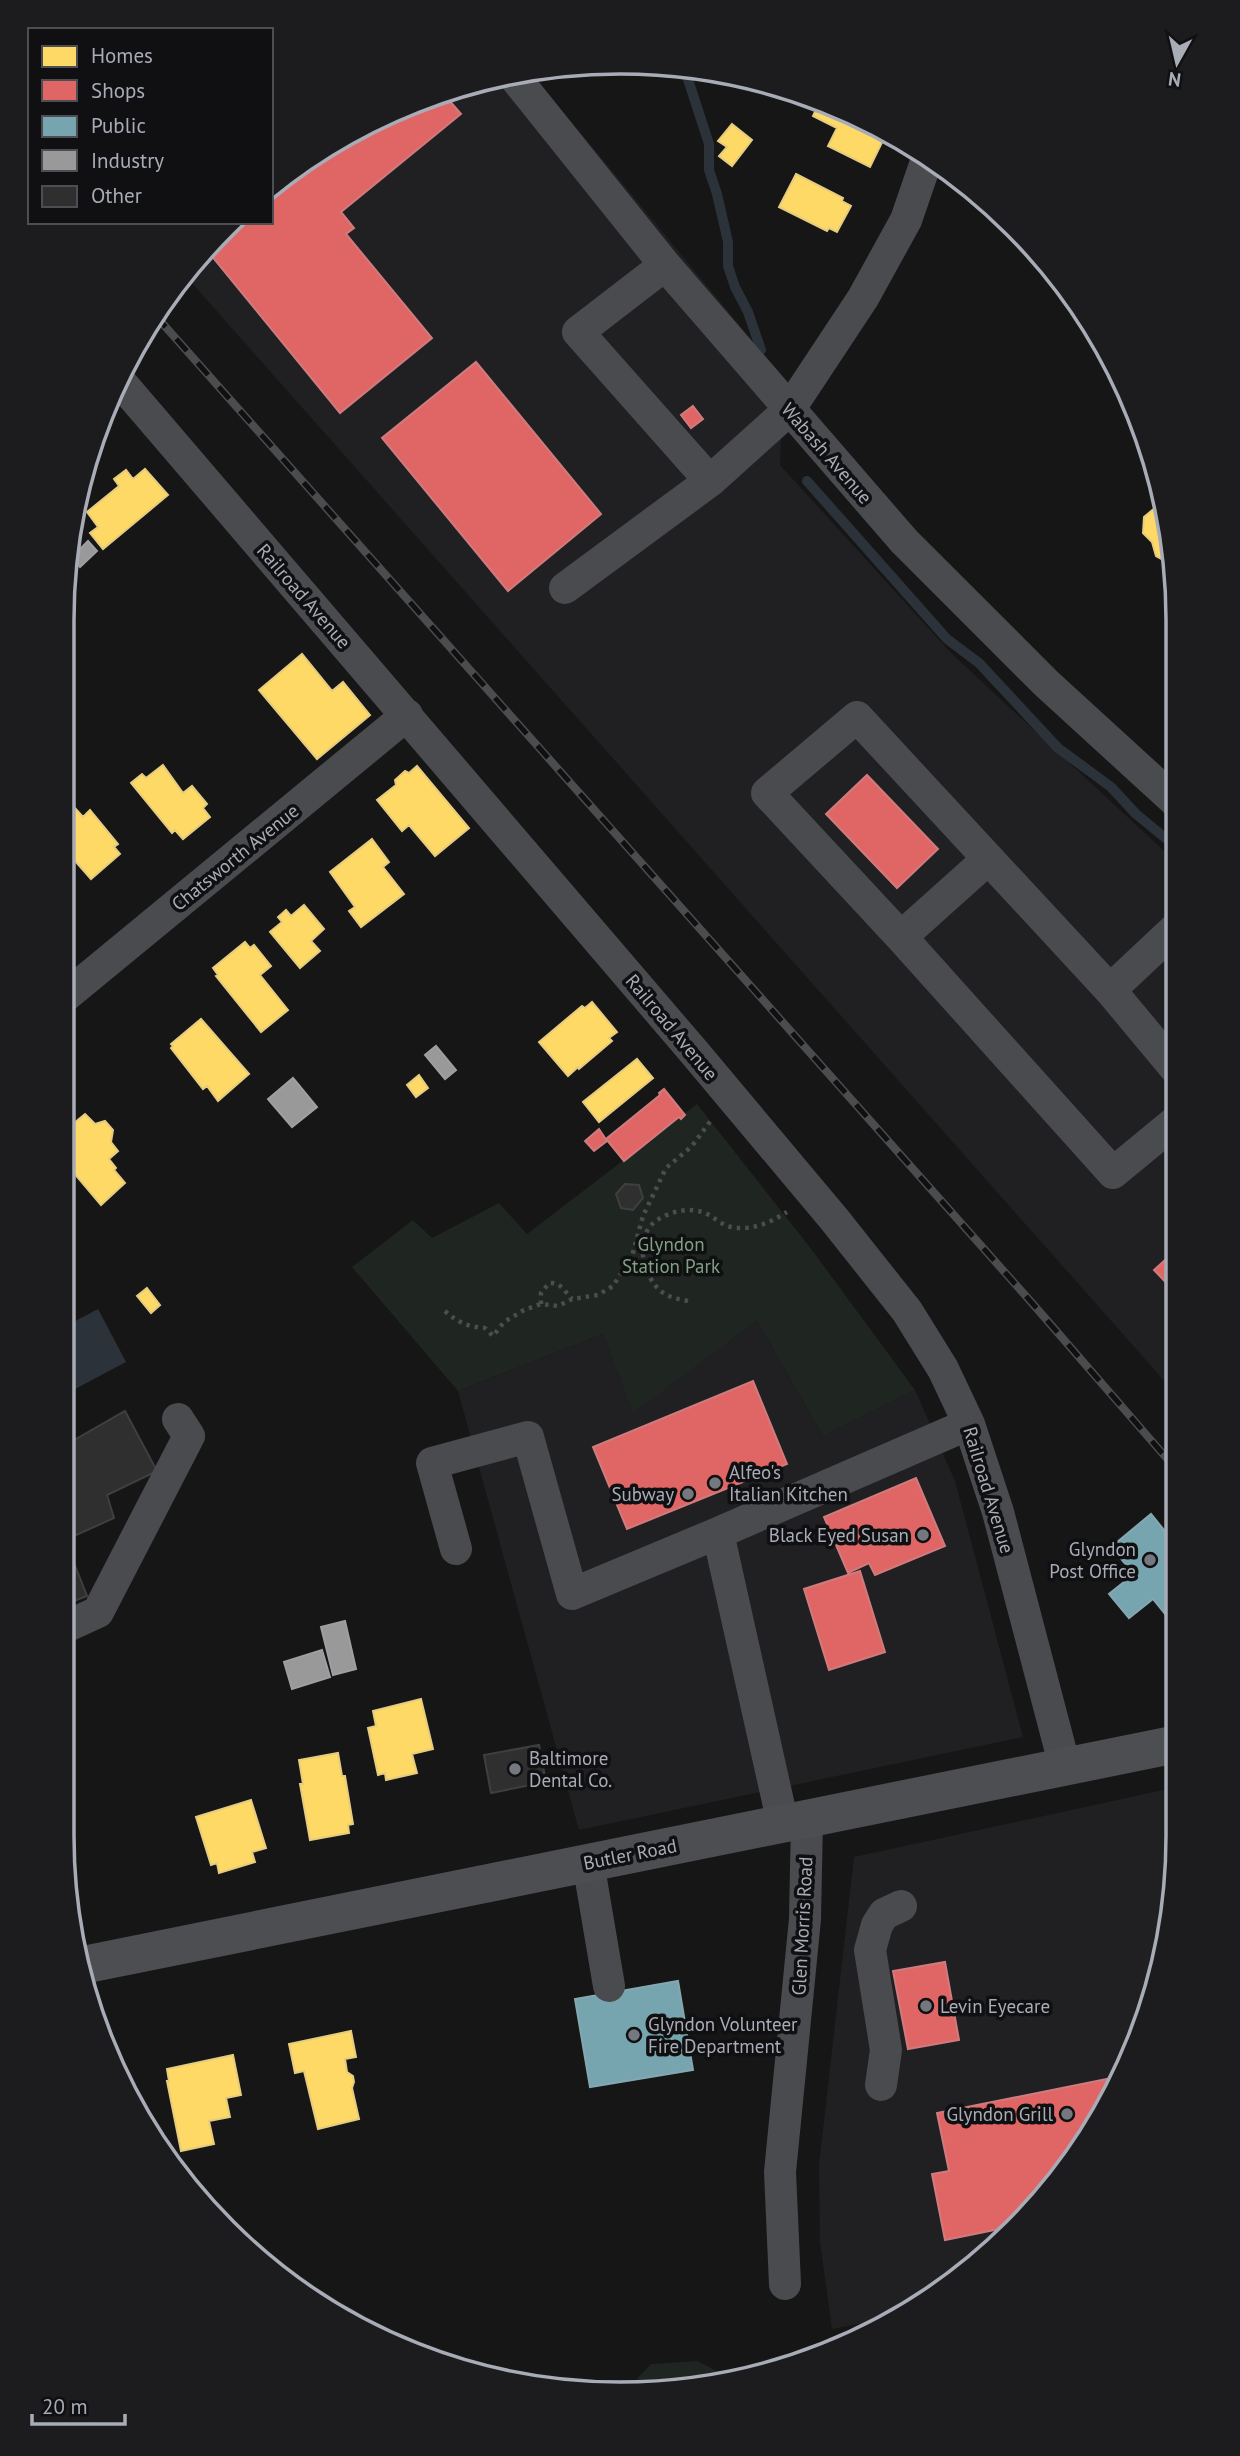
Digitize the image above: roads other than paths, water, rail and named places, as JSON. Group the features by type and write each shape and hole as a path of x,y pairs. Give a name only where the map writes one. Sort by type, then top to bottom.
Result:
{"main road":[{"name":"Butler Road","path":"89,1964 1166,1747"}],"street":[{"name":"Wabash Avenue","path":"519,83 665,265 904,541 1046,683 1166,793"},
{"path":"565,588 710,481 789,410 863,298 906,220 924,166"},
{"path":"665,265 578,332 710,481"},
{"name":"Railroad Avenue","path":"126,388 730,1095 907,1311 943,1369 969,1424 998,1512 1065,1767"},
{"name":"Chatsworth Avenue","path":"74,989 407,715"},
{"path":"1166,1057 1110,990 857,717 767,793 901,937 1113,1173 1166,1129"},
{"path":"901,937 988,859"},
{"path":"1110,990 1166,937"},
{"path":"74,1623 98,1612 189,1436 178,1419"},
{"path":"456,1549 432,1463 528,1437 572,1594 969,1424"},
{"name":"Glen Morris Road","path":"718,1533 795,1821 805,1919 780,2172 785,2284"},
{"path":"588,1862 609,1986"},
{"path":"881,2085 886,2050 870,1950 877,1925 884,1914 901,1906"}],"waterway":[{"path":"687,78 709,144 709,170 728,242 728,266 761,350"},
{"path":"807,481 947,639 979,663 1058,748 1111,787 1136,814 1166,839"}],"railway":[{"path":"162,323 1166,1457"}],"place":[{"name":"Alfeo's Italian Kitchen","path":"715,1483"},
{"name":"Subway","path":"688,1494"},
{"name":"Black Eyed Susan","path":"923,1535"},
{"name":"Glyndon Post Office","path":"1150,1560"},
{"name":"Baltimore Dental Co.","path":"515,1769"},
{"name":"Levin Eyecare","path":"926,2006"},
{"name":"Glyndon Volunteer Fire Department","path":"634,2035"},
{"name":"Glyndon Grill","path":"1067,2114"}],"park label":[{"name":"Glyndon Station Park","path":"671,1255"}]}
